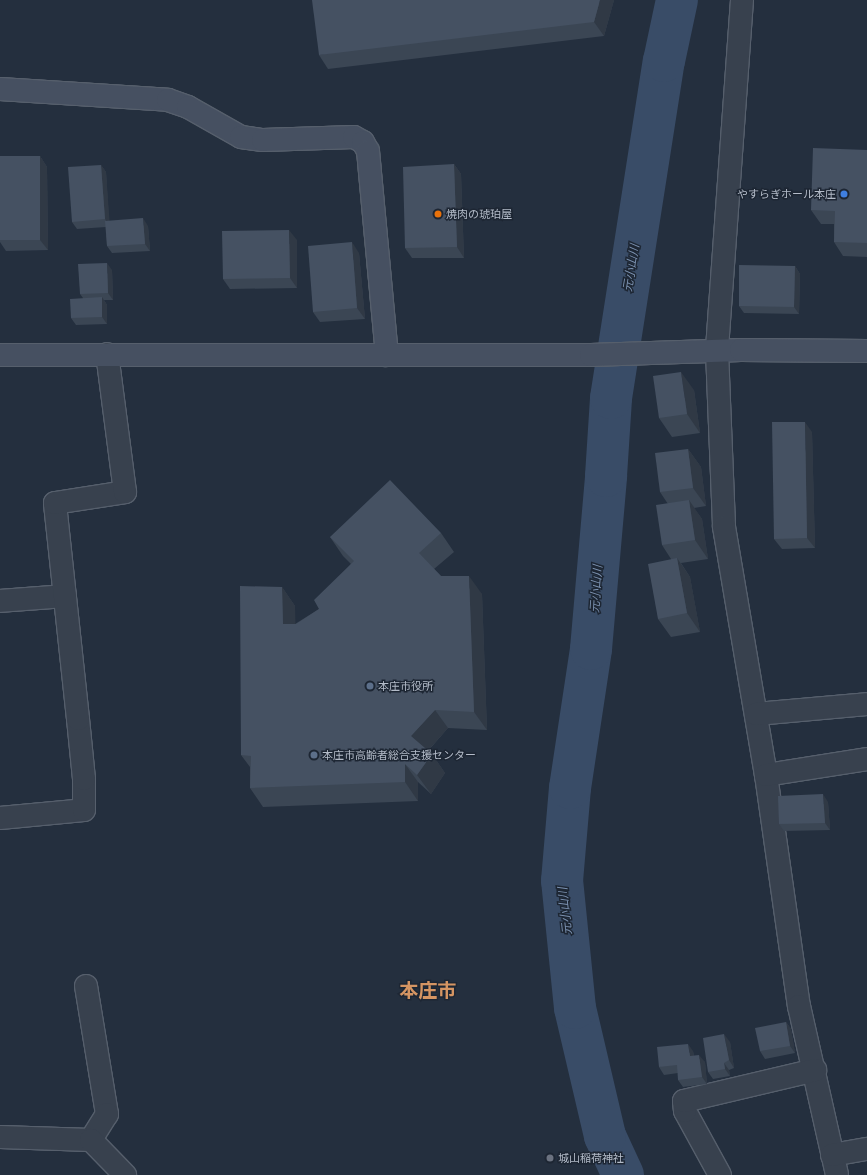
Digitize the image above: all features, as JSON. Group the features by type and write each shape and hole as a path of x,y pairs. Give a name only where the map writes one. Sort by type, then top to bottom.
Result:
{"street":[{"path":"742,0 717,351 724,527 766,775 799,1006 815,1070 835,1165 867,1149"},
{"path":"0,89 168,100 188,107 241,137 264,140 354,137 363,142 368,151 387,355"},
{"path":"0,355 590,355 717,351 867,350"},
{"path":"0,818 84,810 84,779 55,503 125,492 107,354"},
{"path":"0,601 65,596"},
{"path":"756,714 867,704"},
{"path":"766,775 867,759"},
{"path":"86,986 107,1114 91,1140"},
{"path":"720,1175 685,1112 684,1101 815,1070"},
{"path":"0,1137 91,1140 125,1175"}],"building":[{"path":"312,0 600,0 594,22 319,55"},
{"name":"やすらぎホール本庄","path":"813,148 867,150 867,243 834,242 835,211 811,210"},
{"path":"0,156 40,156 40,240 0,240"},
{"path":"454,164 457,247 405,248 403,167"},
{"path":"101,165 105,219 72,222 68,167"},
{"path":"143,218 145,244 107,246 105,221"},
{"path":"289,230 290,278 223,279 222,231"},
{"path":"352,242 357,308 313,312 308,246"},
{"path":"107,263 108,293 80,294 78,264"},
{"path":"739,265 795,266 794,307 739,306"},
{"path":"102,297 102,317 71,318 70,299"},
{"path":"681,372 687,414 659,418 653,376"},
{"path":"772,422 805,422 807,538 774,539"},
{"path":"688,449 693,488 660,492 655,453"},
{"name":"本庄市役所","path":"390,480 441,533 419,553 441,576 469,576 474,712 435,710 411,736 432,754 417,775 405,764 405,782 250,788 251,756 241,755 240,586 282,587 283,624 296,624 319,609 314,600 354,561 330,537"},
{"path":"689,500 695,540 662,545 656,505"},
{"path":"677,558 687,613 658,619 648,564"},
{"path":"823,794 825,823 779,824 778,796"},
{"path":"786,1022 790,1046 760,1051 755,1028"},
{"path":"724,1034 729,1060 724,1063 725,1069 708,1072 703,1038"},
{"path":"688,1044 690,1056 699,1055 702,1077 678,1080 677,1065 659,1067 657,1047"}],"waterway":[{"name":"元小山川","path":"623,1175 605,1136 575,1008 562,881 570,788 591,649 606,476 611,398 664,61 677,0"}],"place":[{"name":"やすらぎホール本庄","path":"844,194"},
{"name":"焼肉の琥珀屋","path":"438,214"},
{"name":"本庄市役所","path":"370,686"},
{"name":"本庄市高齢者総合支援センター","path":"314,755"},
{"name":"城山稲荷神社","path":"550,1158"}],"district":[{"name":"本庄市","path":"428,991"}]}
